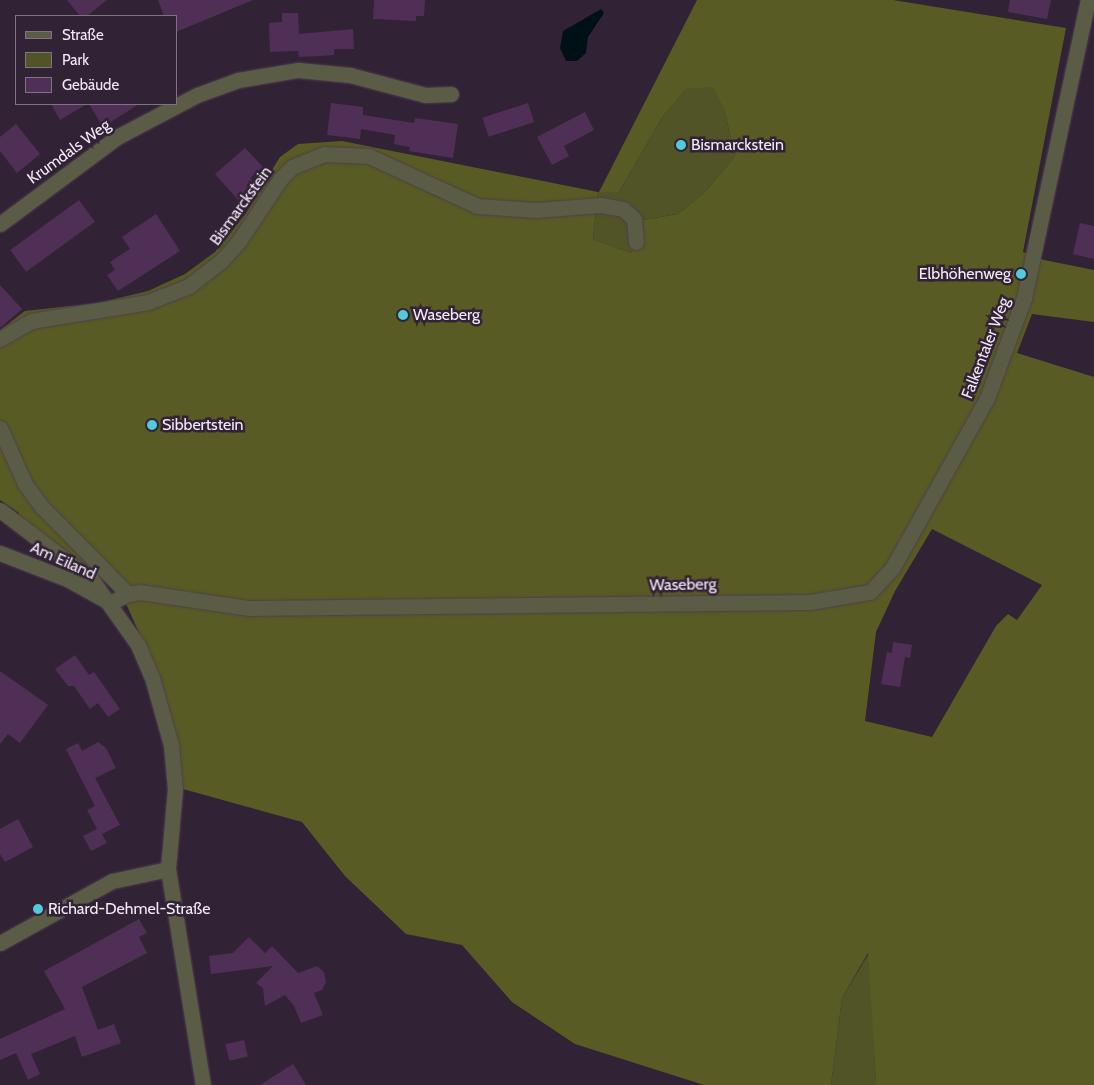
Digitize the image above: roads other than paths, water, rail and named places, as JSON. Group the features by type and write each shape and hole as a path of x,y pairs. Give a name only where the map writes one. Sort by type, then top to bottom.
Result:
{"street":[{"name":"Falkentaler Weg","path":"870,592 880,585 900,556 948,474 994,380 1026,288 1088,0"},
{"name":"Krumdals Weg","path":"178,104 238,80 298,70 350,75 425,95 451,94"},
{"name":"Krumdals Weg","path":"0,224 117,137 176,105"},
{"name":"Bismarckstein","path":"0,339 31,321 148,302 189,286 222,260 239,241 280,178 292,167 324,154 369,156 476,206 536,210 601,205 623,209 634,219 636,242"},
{"path":"0,428 25,484 42,508 128,594"},
{"path":"0,510 64,556 92,580 138,645 149,672 171,745 176,789 168,869 203,1085"},
{"name":"Am Eiland","path":"0,553 67,579 110,604"},
{"name":"Waseberg","path":"110,604 128,594 140,592 248,608 810,602 870,592"},
{"path":"0,943 112,881 168,869"}],"place":[{"name":"Bismarckstein","path":"681,145"},
{"name":"Elbhöhenweg","path":"1021,274"},
{"name":"Waseberg","path":"403,315"},
{"name":"Sibbertstein","path":"152,425"},
{"name":"Richard-Dehmel-Straße","path":"38,909"}]}
